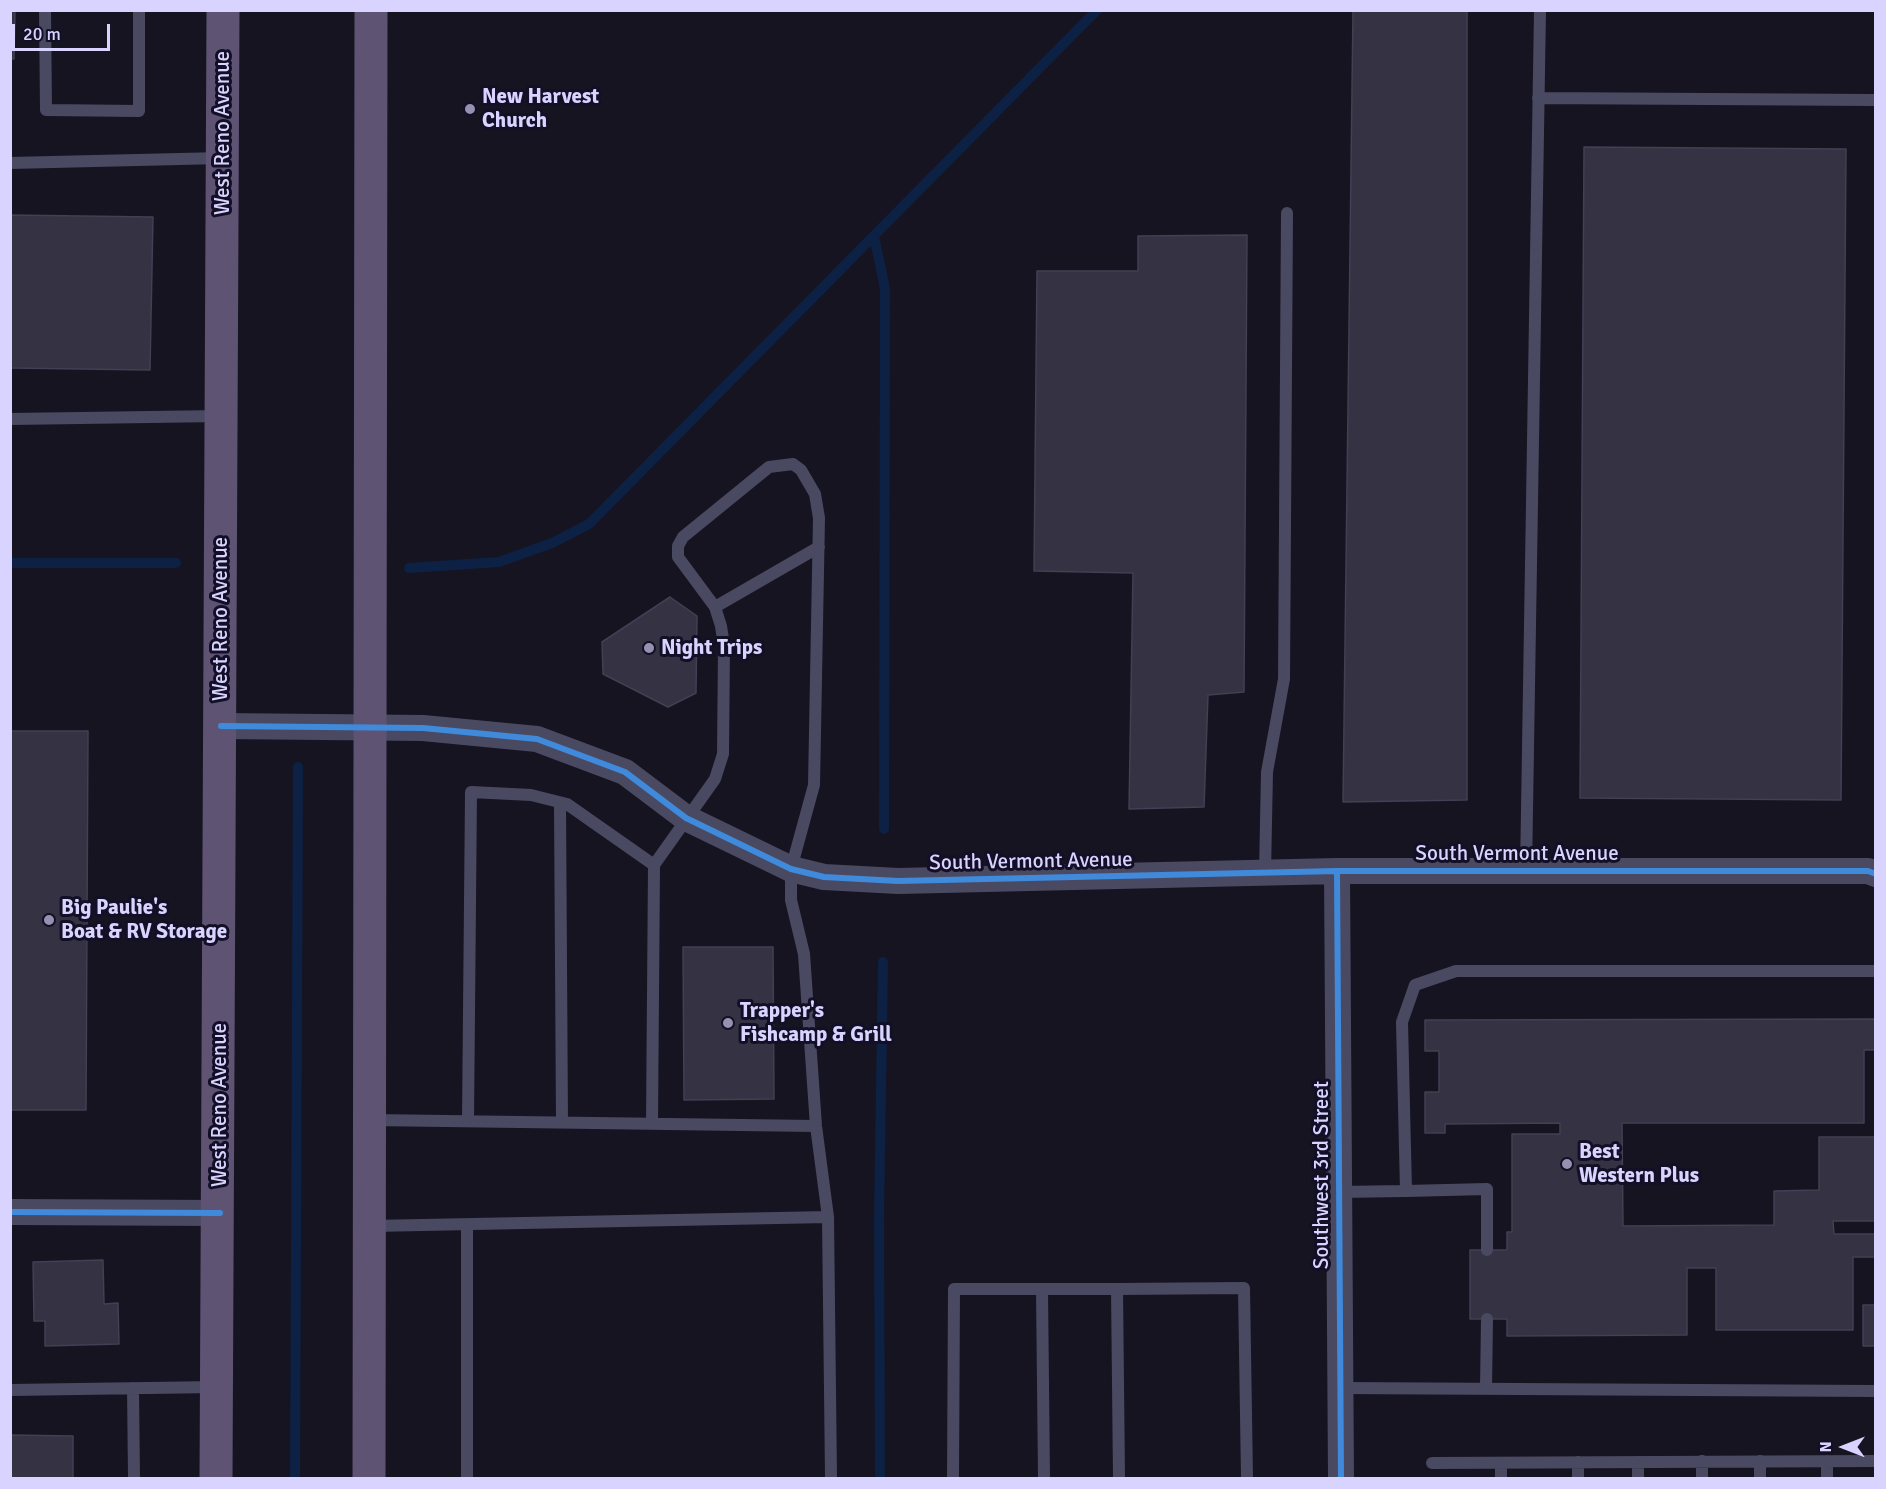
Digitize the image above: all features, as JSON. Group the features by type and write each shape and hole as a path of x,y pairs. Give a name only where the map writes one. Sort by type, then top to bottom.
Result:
{"main road":[{"name":"West Reno Avenue","path":"216,1479 220,1213 223,10"},
{"path":"369,1479 371,10"}],"street":[{"name":"South Vermont Avenue","path":"221,726 423,728 537,739 626,772 686,818 791,869 824,878 898,881 1337,871 1868,871 1875,874"},
{"name":"Southwest 3rd Street","path":"1337,871 1341,1479"},
{"path":"10,1212 220,1213"}],"lane":[{"path":"45,10 46,111 139,111 139,10"},
{"path":"1527,871 1540,10"},
{"path":"1538,99 1875,100"},
{"path":"10,163 223,158"},
{"path":"1265,873 1267,772 1284,679 1287,213"},
{"path":"10,419 222,416"},
{"path":"652,1124 654,866 715,779 723,754 724,646 715,607 678,557 678,546 683,537 769,467 792,464 801,470 815,494 819,518 814,785 791,869 791,900 804,954 816,1126 828,1217 831,1479"},
{"path":"715,607 819,547"},
{"path":"468,1121 471,792 531,795 567,804 654,866"},
{"path":"560,803 562,1122"},
{"path":"1406,1191 1402,1022 1416,985 1456,971 1875,971"},
{"path":"370,1120 816,1126"},
{"path":"1338,1192 1487,1189 1487,1250"},
{"path":"370,1226 828,1217"},
{"path":"467,1225 467,1479"},
{"path":"953,1479 954,1289 1244,1288 1247,1479"},
{"path":"1042,1289 1044,1479"},
{"path":"1117,1289 1119,1479"},
{"path":"1486,1389 1487,1319"},
{"path":"10,1390 217,1387"},
{"path":"133,1388 134,1479"},
{"path":"1340,1388 1875,1392"},
{"path":"1702,1461 1702,1479"},
{"path":"1760,1461 1760,1479"},
{"path":"1827,1461 1827,1479"},
{"path":"1432,1463 1875,1461"},
{"path":"1578,1462 1578,1479"},
{"path":"1638,1462 1638,1479"},
{"path":"1501,1479 1502,1463"}],"building":[{"path":"10,10 15,10 14,59 10,59"},
{"path":"1353,10 1467,10 1467,800 1343,802"},
{"path":"1584,147 1846,149 1841,800 1580,798"},
{"path":"10,215 153,217 150,370 10,368"},
{"path":"1247,235 1244,692 1208,695 1204,807 1129,809 1133,573 1034,571 1037,271 1138,271 1138,236"},
{"name":"Night Trips","path":"670,597 697,616 696,693 668,707 603,674 602,642"},
{"name":"Big Paulie's Boat & RV Storage","path":"10,731 88,731 86,1110 10,1110"},
{"name":"Trapper's Fishcamp & Grill","path":"683,947 773,947 774,1099 684,1100"},
{"name":"Best Western Plus","path":"1876,1019 1876,1050 1864,1050 1864,1123 1622,1123 1623,1226 1774,1225 1774,1191 1819,1190 1819,1137 1876,1137 1876,1221 1833,1221 1834,1234 1876,1234 1876,1257 1853,1257 1853,1330 1716,1330 1716,1268 1687,1268 1687,1335 1507,1336 1507,1319 1470,1319 1470,1250 1507,1250 1507,1232 1512,1232 1512,1134 1560,1134 1560,1123 1445,1124 1445,1133 1425,1133 1425,1092 1439,1092 1439,1051 1425,1051 1425,1020"},
{"path":"103,1260 104,1304 118,1303 119,1344 45,1346 45,1321 34,1321 33,1262"},
{"path":"1863,1305 1876,1305 1876,1346 1863,1346"},
{"path":"10,1435 73,1436 73,1478 10,1478"}],"waterway":[{"path":"409,568 499,562 552,543 589,524 1097,10"},
{"path":"874,236 885,289 884,829"},
{"path":"10,563 176,563"},
{"path":"295,1478 298,767"},
{"path":"880,1478 879,1216 883,962"}],"cycle path":[{"path":"221,726 423,728 537,739 625,772 686,818 791,869 824,877 898,881 1337,871 1868,871 1876,874"},
{"path":"1337,871 1341,1478"},
{"path":"10,1212 220,1213"}],"place":[{"name":"New Harvest Church","path":"470,109"},
{"name":"Night Trips","path":"649,648"},
{"name":"Big Paulie's Boat & RV Storage","path":"49,920"},
{"name":"Trapper's Fishcamp & Grill","path":"728,1023"},
{"name":"Best Western Plus","path":"1567,1164"}]}
